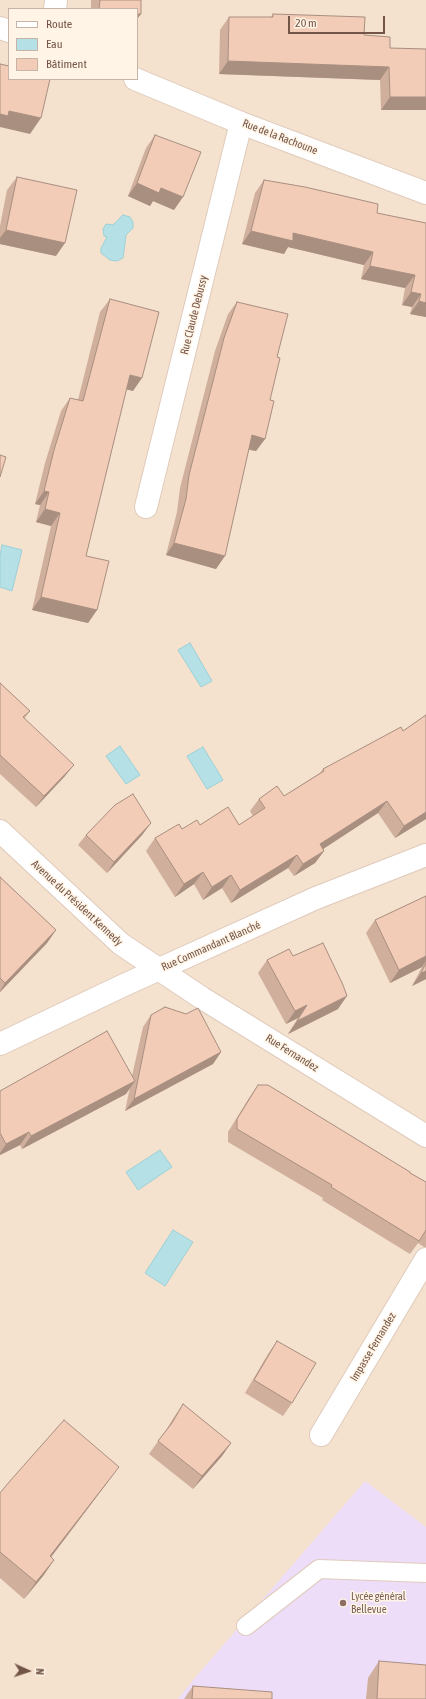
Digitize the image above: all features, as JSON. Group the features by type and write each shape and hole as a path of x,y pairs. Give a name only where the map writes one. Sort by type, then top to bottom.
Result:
{"street":[{"name":"Rue de la Rachoune","path":"137,80 241,123 426,193"},
{"name":"Rue Claude Debussy","path":"146,507 241,123"},
{"name":"Avenue du Président Kennedy","path":"0,831 121,944 158,970"},
{"name":"Rue Commandant Blanché","path":"0,1044 316,898 426,855"},
{"name":"Rue Fernandez","path":"158,970 426,1136"},
{"name":"Impasse Fernandez","path":"321,1435 426,1258"}],"lane":[{"path":"246,1626 319,1569 426,1573"}],"shaded area":[{"path":"0,0 426,0 426,1699 0,1699"},
{"name":"Lycée général Bellevue","path":"365,1481 426,1527 426,1699 178,1699 194,1679"}],"water":[{"path":"123,215 130,217 133,222 133,228 126,235 123,258 117,261 110,260 101,253 101,248 107,237 104,236 103,229 106,224 113,225"},
{"path":"2,545 22,550 12,591 0,587 0,555"},
{"path":"190,643 212,681 201,687 178,650"},
{"path":"120,746 140,775 126,784 106,756"},
{"path":"203,747 223,780 207,789 187,756"},
{"path":"160,1150 172,1167 138,1190 126,1172"},
{"path":"173,1230 193,1242 165,1286 145,1273"}],"building":[{"path":"100,0 141,0 141,14 138,14 138,8 99,8"},
{"path":"273,14 365,17 364,35 390,37 390,48 426,49 426,97 390,97 389,67 228,61 229,17 273,17"},
{"path":"0,64 8,66 8,80 50,80 41,118 9,111 8,116 0,114"},
{"path":"155,135 201,152 183,197 161,188 159,193 137,183"},
{"path":"17,177 77,190 65,243 6,230"},
{"path":"264,180 305,187 378,204 377,213 426,223 426,303 419,301 421,294 411,292 415,275 370,266 373,252 293,233 293,241 251,231"},
{"path":"110,299 159,312 142,378 130,375 86,556 109,561 97,610 41,597 60,513 45,509 49,492 44,491 54,450 70,398 83,401"},
{"path":"237,302 288,314 277,357 280,358 270,400 274,401 265,439 252,435 225,556 174,543 186,499 189,475 224,338"},
{"path":"0,455 6,457 0,477"},
{"path":"0,683 30,711 23,717 74,765 44,796 0,755"},
{"path":"426,715 426,812 404,826 387,801 320,844 324,851 303,864 297,855 240,890 231,875 212,887 203,872 184,884 155,838 179,824 182,829 197,820 200,825 228,807 239,825 265,808 259,799 277,786 284,796 324,771 323,769 401,727 403,731"},
{"path":"133,794 151,823 114,862 86,835 115,805"},
{"path":"0,877 56,930 5,983 0,978"},
{"path":"426,896 426,956 399,970 375,920"},
{"path":"323,943 347,996 297,1021 307,1005 295,1011 267,960 289,949 293,956"},
{"path":"426,963 426,971 421,973"},
{"path":"165,1007 186,1014 198,1008 221,1052 134,1099 151,1015"},
{"path":"107,1031 135,1081 31,1136 29,1132 6,1144 0,1133 0,1091"},
{"path":"258,1085 268,1085 426,1182 426,1230 419,1241 331,1187 332,1185 237,1129 237,1119"},
{"path":"277,1341 316,1363 292,1403 254,1380"},
{"path":"183,1404 231,1443 202,1476 158,1441 172,1423"},
{"path":"64,1420 119,1467 50,1556 54,1560 36,1582 0,1552 0,1493"},
{"path":"379,1661 426,1665 426,1699 377,1699"},
{"path":"193,1686 272,1692 272,1699 192,1699"}],"place":[{"name":"Lycée général Bellevue","path":"343,1603"}]}
